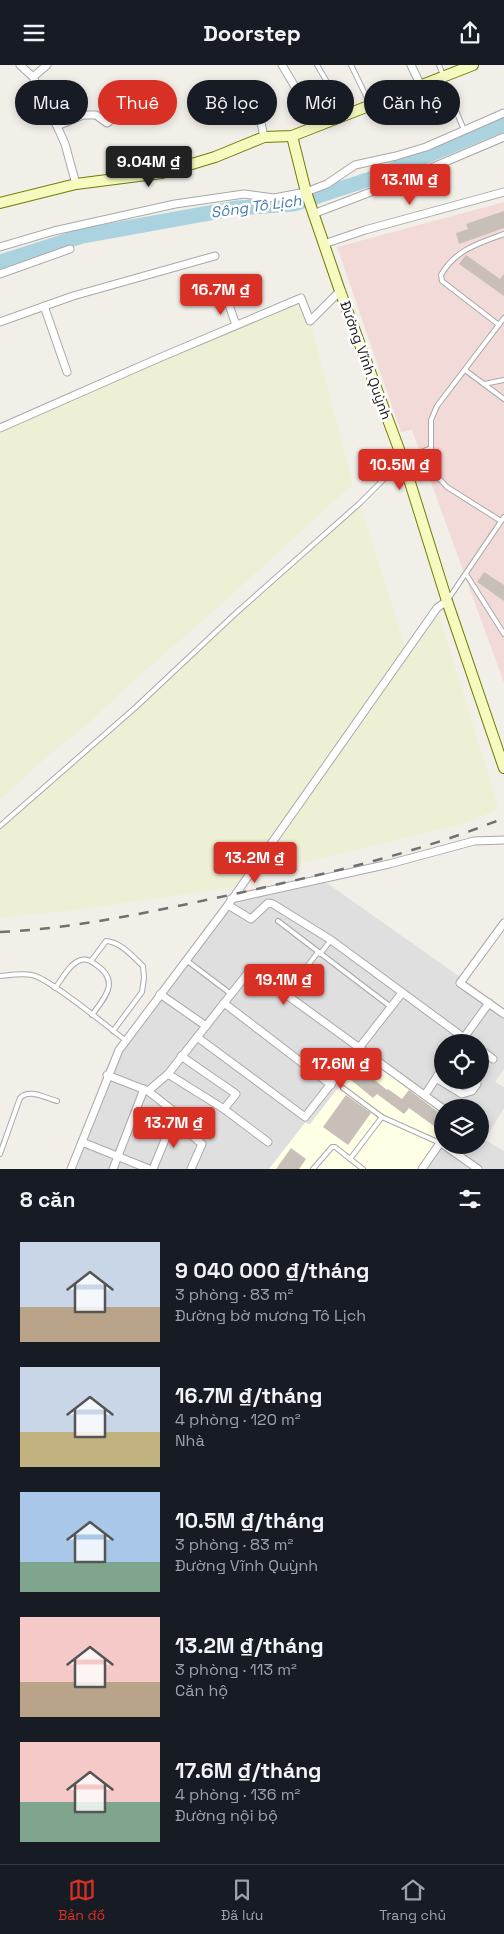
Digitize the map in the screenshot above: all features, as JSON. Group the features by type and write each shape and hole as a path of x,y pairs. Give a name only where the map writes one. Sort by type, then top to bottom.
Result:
{"street":[{"path":"20,65 33,77 66,144 76,184"},
{"path":"33,77 47,65"},
{"path":"282,65 291,80"},
{"path":"411,65 418,80"},
{"path":"436,80 473,65"},
{"path":"0,247 54,231 174,204 244,194 274,198 306,194 327,184 355,165 426,147 504,113"},
{"path":"57,126 83,115 98,116"},
{"path":"261,125 264,137"},
{"path":"0,203 76,184 162,173 215,157 264,137 292,136 323,125"},
{"name":"Đường Vĩnh Quỳnh","path":"292,136 306,194 403,460 447,601 501,745 504,767"},
{"path":"313,212 405,179 504,137"},
{"path":"324,244 365,230 504,193"},
{"path":"0,275 70,249"},
{"path":"0,322 73,296 215,256"},
{"path":"0,428 301,298 310,321 340,291"},
{"path":"227,299 236,325"},
{"path":"44,306 67,372"},
{"path":"71,1169 118,1050 230,902 436,608 447,601"},
{"path":"230,902 389,864 474,841 504,840"},
{"path":"230,902 251,919 268,903 271,903 331,940 454,1034"},
{"path":"504,923 460,983 504,1014"},
{"path":"113,1169 146,1090 168,1073 251,969 434,1102"},
{"path":"197,1037 305,1117 402,993"},
{"path":"160,994 206,1026"},
{"path":"224,1003 331,1085"},
{"path":"466,1034 489,1003"},
{"path":"489,1056 493,1059"},
{"path":"181,1057 236,1094 224,1109"},
{"path":"168,1073 224,1109 268,1142"},
{"path":"107,1075 146,1090 176,1113 154,1169"},
{"path":"425,1095 434,1081"},
{"path":"454,1089 462,1094 473,1089"},
{"path":"174,1120 202,1143 191,1169"},
{"path":"82,1142 149,1169"},
{"path":"422,1169 434,1153"},
{"path":"457,1154 478,1169"}],"lane":[{"path":"317,65 326,80"},
{"path":"351,65 364,92"},
{"path":"439,65 464,130"},
{"path":"499,325 442,281 442,275 452,259 462,251 504,234"},
{"path":"447,601 503,519 447,487 435,474 431,448 430,420 437,407 504,318"},
{"path":"465,370 504,399"},
{"path":"484,384 504,380"},
{"path":"0,826 136,707 236,613 360,503 403,460 431,448"},
{"path":"466,574 504,634"},
{"path":"278,921 391,1007"},
{"path":"286,995 331,940"},
{"path":"91,961 106,941 110,941 143,966 142,992 113,1031"},
{"path":"55,988 73,964 85,959 91,961 105,972 109,988 108,993 92,1015"},
{"path":"186,960 231,994"},
{"path":"0,976 32,975 55,988 125,1040"},
{"path":"343,1088 382,1117 434,1140"},
{"path":"0,1154 20,1098 24,1094 29,1093 57,1101"},
{"path":"350,1159 382,1117"},
{"path":"313,1169 332,1147 335,1147 363,1169"}],"shaded area":[{"path":"504,202 504,683 412,430 401,432 337,247"},
{"path":"301,298 310,321 353,484 225,601 122,691 85,727 56,749 0,800 0,428"},
{"path":"360,503 406,650 437,608 499,809 464,824 247,876 240,886 76,910 0,918 0,826 136,707"},
{"path":"317,876 504,1008 504,1069 495,1082 504,1087 504,1108 489,1133 489,1099 434,1099 434,1106 363,1056 310,1125 305,1123 269,1169 70,1169 102,1091 103,1073 130,1028 230,902"},
{"path":"363,1056 434,1106 434,1145 417,1169 269,1169 305,1123 310,1124"},
{"path":"489,1142 504,1151 504,1169 417,1169 434,1145 434,1154 489,1154"}],"building":[{"path":"504,211 504,228 459,244 456,233 468,229 466,224"},
{"path":"466,255 500,279 504,274 504,296 459,264"},
{"path":"484,572 504,585 504,601 477,582"},
{"path":"355,1064 387,1090 402,1099 409,1090 434,1109 434,1126 409,1108 404,1114 377,1094 373,1098 345,1075"},
{"path":"346,1095 371,1113 348,1145 323,1127"},
{"path":"291,1148 306,1159 299,1169 276,1169"}],"waterway":[{"name":"Sông Tô Lịch","path":"0,262 82,236 237,208 294,204 373,178 504,124"}],"railway":[{"path":"0,932 61,927 120,917 179,906 340,870 439,842 504,818"}]}
